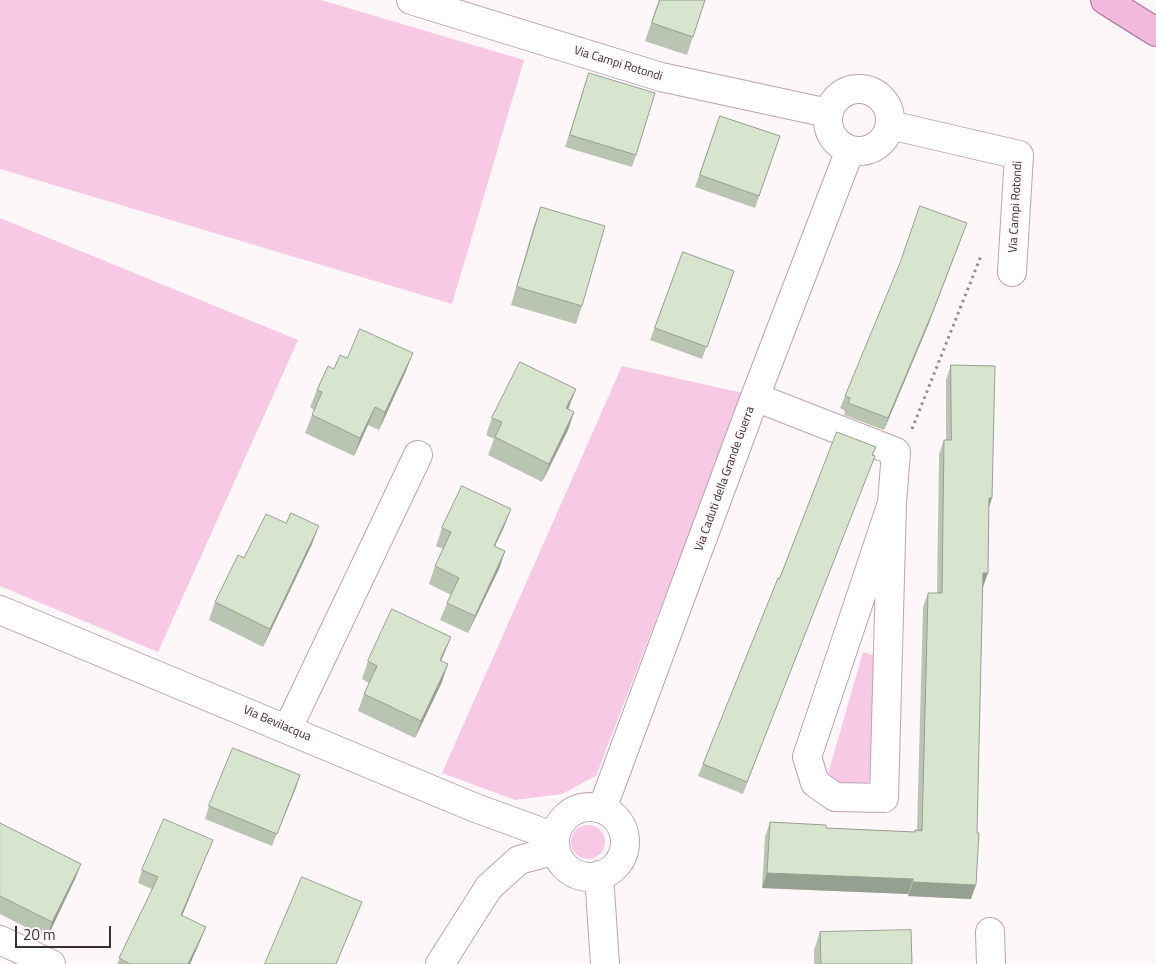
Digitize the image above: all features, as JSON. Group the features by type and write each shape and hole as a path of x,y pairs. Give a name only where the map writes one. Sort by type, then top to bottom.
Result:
{"main road":[{"path":"1105,0 1156,32"}],"street":[{"name":"Via Campi Rotondi","path":"411,0 661,77 828,114"},
{"path":"856,88 867,89 877,93 884,100 889,110 890,125 889,131 883,140 875,147 865,151 850,150 837,142 831,134 828,114 838,96 846,90 856,88"},
{"name":"Via Campi Rotondi","path":"890,125 1019,155 1012,272"},
{"name":"Via Caduti della Grande Guerra","path":"602,809 755,397 850,150"},
{"path":"755,397 896,452 892,503 884,798 835,797 815,783 808,757 892,503"},
{"path":"288,728 418,455"},
{"name":"Via Bevilacqua","path":"0,610 288,728 556,843"},
{"path":"592,807 602,809 619,822 625,843 623,853 610,870 600,875 581,875 572,872 560,859 556,843 564,818 581,808 592,807"},
{"path":"440,964 489,886 519,860 556,843"},
{"path":"600,875 605,964"},
{"path":"990,932 991,964"},
{"path":"0,940 51,964"}],"path":[{"path":"896,452 909,438 981,257 1015,220"}],"shaded area":[{"path":"0,0 321,0 524,60 452,304 0,169"},
{"path":"0,218 298,340 158,652 0,586"},
{"path":"622,366 743,393 596,776 562,794 515,800 442,773"},
{"path":"863,652 879,657 873,777 864,786 834,784 828,774"},
{"path":"588,825 595,826 600,830 604,835 604,849 600,854 595,858 588,859 581,858 576,854 572,849 571,842 572,835 576,830 581,826"}],"building":[{"path":"660,0 705,0 693,37 652,23"},
{"path":"589,73 655,93 636,155 570,135"},
{"path":"720,116 780,136 759,196 700,175"},
{"path":"920,206 967,223 933,311 888,418 848,403 850,398 845,396 900,263"},
{"path":"541,207 605,226 582,306 517,287"},
{"path":"683,252 734,271 707,347 655,328"},
{"path":"360,329 413,353 385,412 375,407 360,438 312,415 322,392 317,390 328,366 334,369 340,355 347,358"},
{"path":"520,362 576,389 566,408 574,412 549,464 495,437 502,422 492,418"},
{"path":"951,365 995,366 992,498 989,498 988,573 983,573 977,833 979,833 976,885 913,882 913,879 767,873 770,822 826,825 826,828 922,831 928,593 942,593 944,440 951,440"},
{"path":"837,432 876,447 872,455 875,456 747,782 703,764"},
{"path":"462,486 511,509 494,546 505,551 475,616 447,603 459,578 435,566 451,532 442,528"},
{"path":"291,513 319,526 270,629 215,602 238,555 244,558 266,514 286,523"},
{"path":"392,609 451,637 440,660 448,664 421,721 364,694 377,666 368,661"},
{"path":"233,748 300,775 277,834 209,806"},
{"path":"164,819 213,840 181,915 206,927 188,964 130,964 119,958 158,877 142,870"},
{"path":"0,823 81,864 52,922 0,896"},
{"path":"302,877 362,902 336,964 265,964"},
{"path":"911,930 912,964 821,964 820,932"}]}
